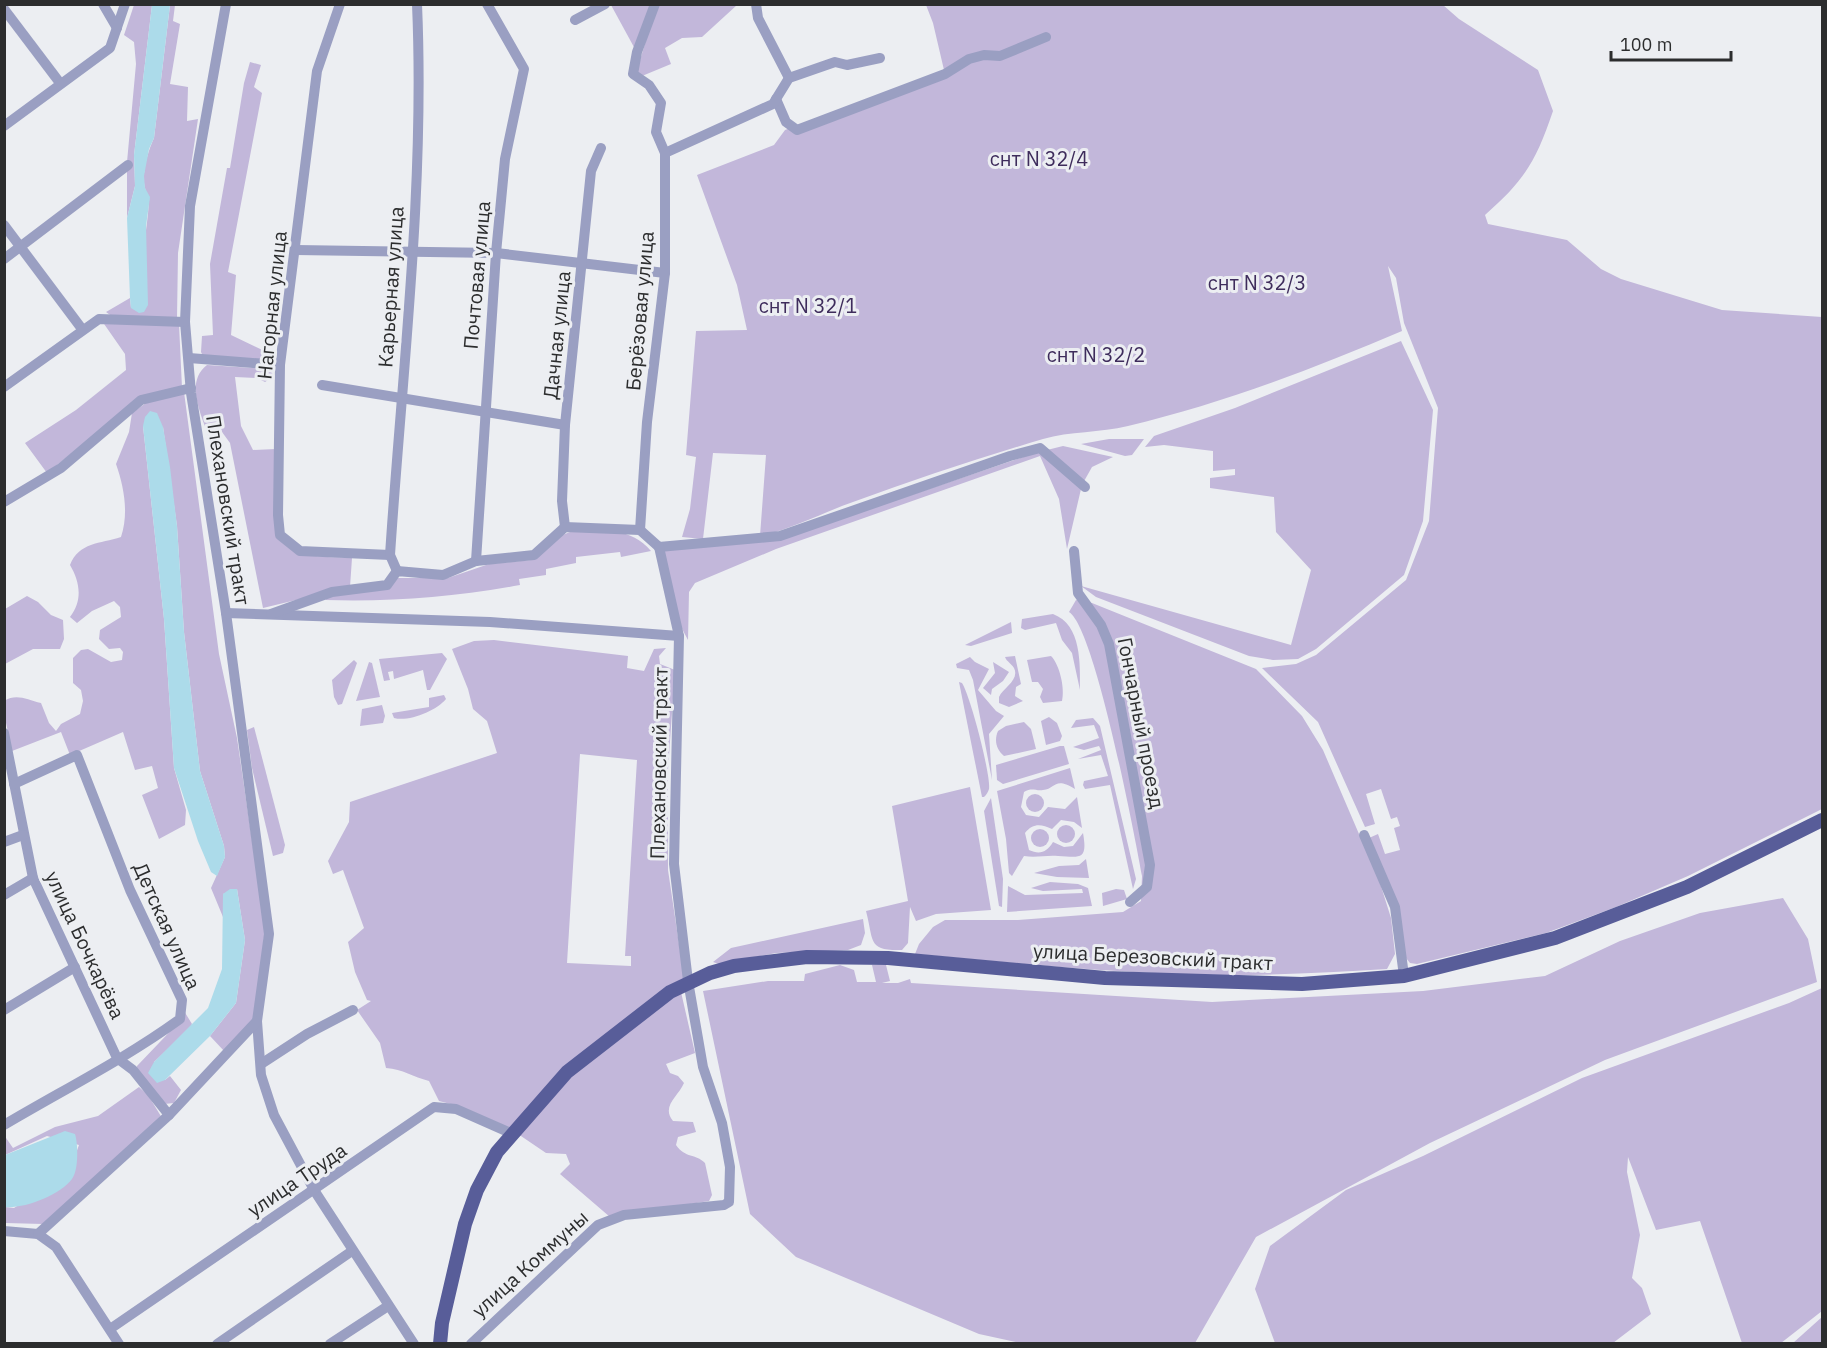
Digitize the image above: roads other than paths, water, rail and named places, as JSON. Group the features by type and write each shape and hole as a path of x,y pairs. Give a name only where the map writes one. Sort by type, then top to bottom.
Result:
{"main road":[{"name":"улица Березовский тракт","path":"513,1134 567,1072 648,1008 688,981 734,966 807,957 888,958 1105,978 1302,984 1404,976 1556,938 1687,887 1822,820"},
{"name":"улица Коммуны","path":"440,1344 442,1323 465,1224 477,1190 497,1152 513,1134"}],"street":[{"path":"103,4 117,28"},
{"path":"6,120 110,48 126,4"},
{"name":"Плехановский тракт","path":"226,4 190,206 185,322 190,388 226,613 269,934 257,1021"},
{"name":"Нагорная улица","path":"340,4 317,71 280,365 278,515 280,535 300,550 390,555"},
{"name":"Карьерная улица","path":"397,571 390,555 400,399 414,250 419,51 417,4"},
{"name":"Почтовая улица","path":"476,561 483,413 505,159 524,69 487,4"},
{"path":"575,20 605,4"},
{"name":"Берёзовая улица","path":"640,530 647,422 665,273 665,153 656,132 662,103 649,85 633,74 637,52 654,4"},
{"path":"756,4 758,18 789,78"},
{"path":"4,9 60,83"},
{"path":"776,99 786,123 797,130 945,74 969,59 984,55 1000,56 1046,37"},
{"path":"665,153 773,104 789,78 835,62 847,65 880,58"},
{"name":"Дачная улица","path":"565,527 562,501 566,425 591,171 601,148"},
{"path":"4,259 128,165"},
{"path":"4,225 82,329"},
{"path":"296,250 496,253 665,273"},
{"path":"4,387 99,319 185,322"},
{"path":"189,358 280,365"},
{"path":"322,385 566,425"},
{"path":"4,502 61,468 141,400 190,388"},
{"path":"271,614 332,592 387,585 397,571 443,575 476,561 534,555 565,527 640,530 659,547 780,536 1010,456 1040,448 1085,487"},
{"name":"Плехановский тракт","path":"659,547 679,636 674,864 688,981 702,1067 722,1123 730,1167 729,1202 724,1205"},
{"name":"Гончарный проезд","path":"1074,551 1078,593 1101,625 1109,644 1150,865 1148,887 1130,902"},
{"path":"226,613 490,622 679,636"},
{"name":"улица Бочкарёва","path":"4,733 33,878 117,1058 133,1070 170,1115"},
{"name":"Детская улица","path":"4,1125 117,1058 143,1047 180,1019 182,1000 130,890 77,755 14,784"},
{"path":"4,842 23,835"},
{"path":"1364,835 1395,908 1404,976"},
{"path":"4,895 33,878"},
{"path":"4,1010 75,967"},
{"path":"261,1064 308,1034 353,1010"},
{"path":"257,1021 267,1098 314,1190 414,1344"},
{"path":"38,1234 170,1115 257,1021"},
{"name":"улица Труда","path":"110,1329 434,1107 456,1109 513,1134"},
{"name":"улица Коммуны","path":"471,1344 598,1225 624,1215 724,1205"},
{"path":"4,1231 38,1234 56,1247 119,1344"},
{"path":"217,1344 352,1251"},
{"path":"330,1344 388,1306"}],"water":[{"path":"152,5 170,5 154,138 149,149 144,176 145,188 150,197 146,226 148,305 144,312 139,313 131,308 127,218 135,186 134,155"},
{"path":"150,411 157,413 163,427 170,467 177,526 184,632 200,771 224,846 225,857 217,876 211,872 198,841 174,768 164,619 143,426 145,417"},
{"path":"230,889 237,889 245,940 236,1003 210,1036 165,1080 157,1083 148,1073 154,1062 208,1008 222,969 223,894"},
{"path":"65,1131 75,1134 76,1138 77,1163 72,1179 59,1190 41,1200 22,1206 5,1207 5,1155"}],"park label":[{"name":"снт N 32/4","path":"1039,159"},
{"name":"снт N 32/3","path":"1257,283"},
{"name":"снт N 32/1","path":"808,306"},
{"name":"снт N 32/2","path":"1096,355"}]}
